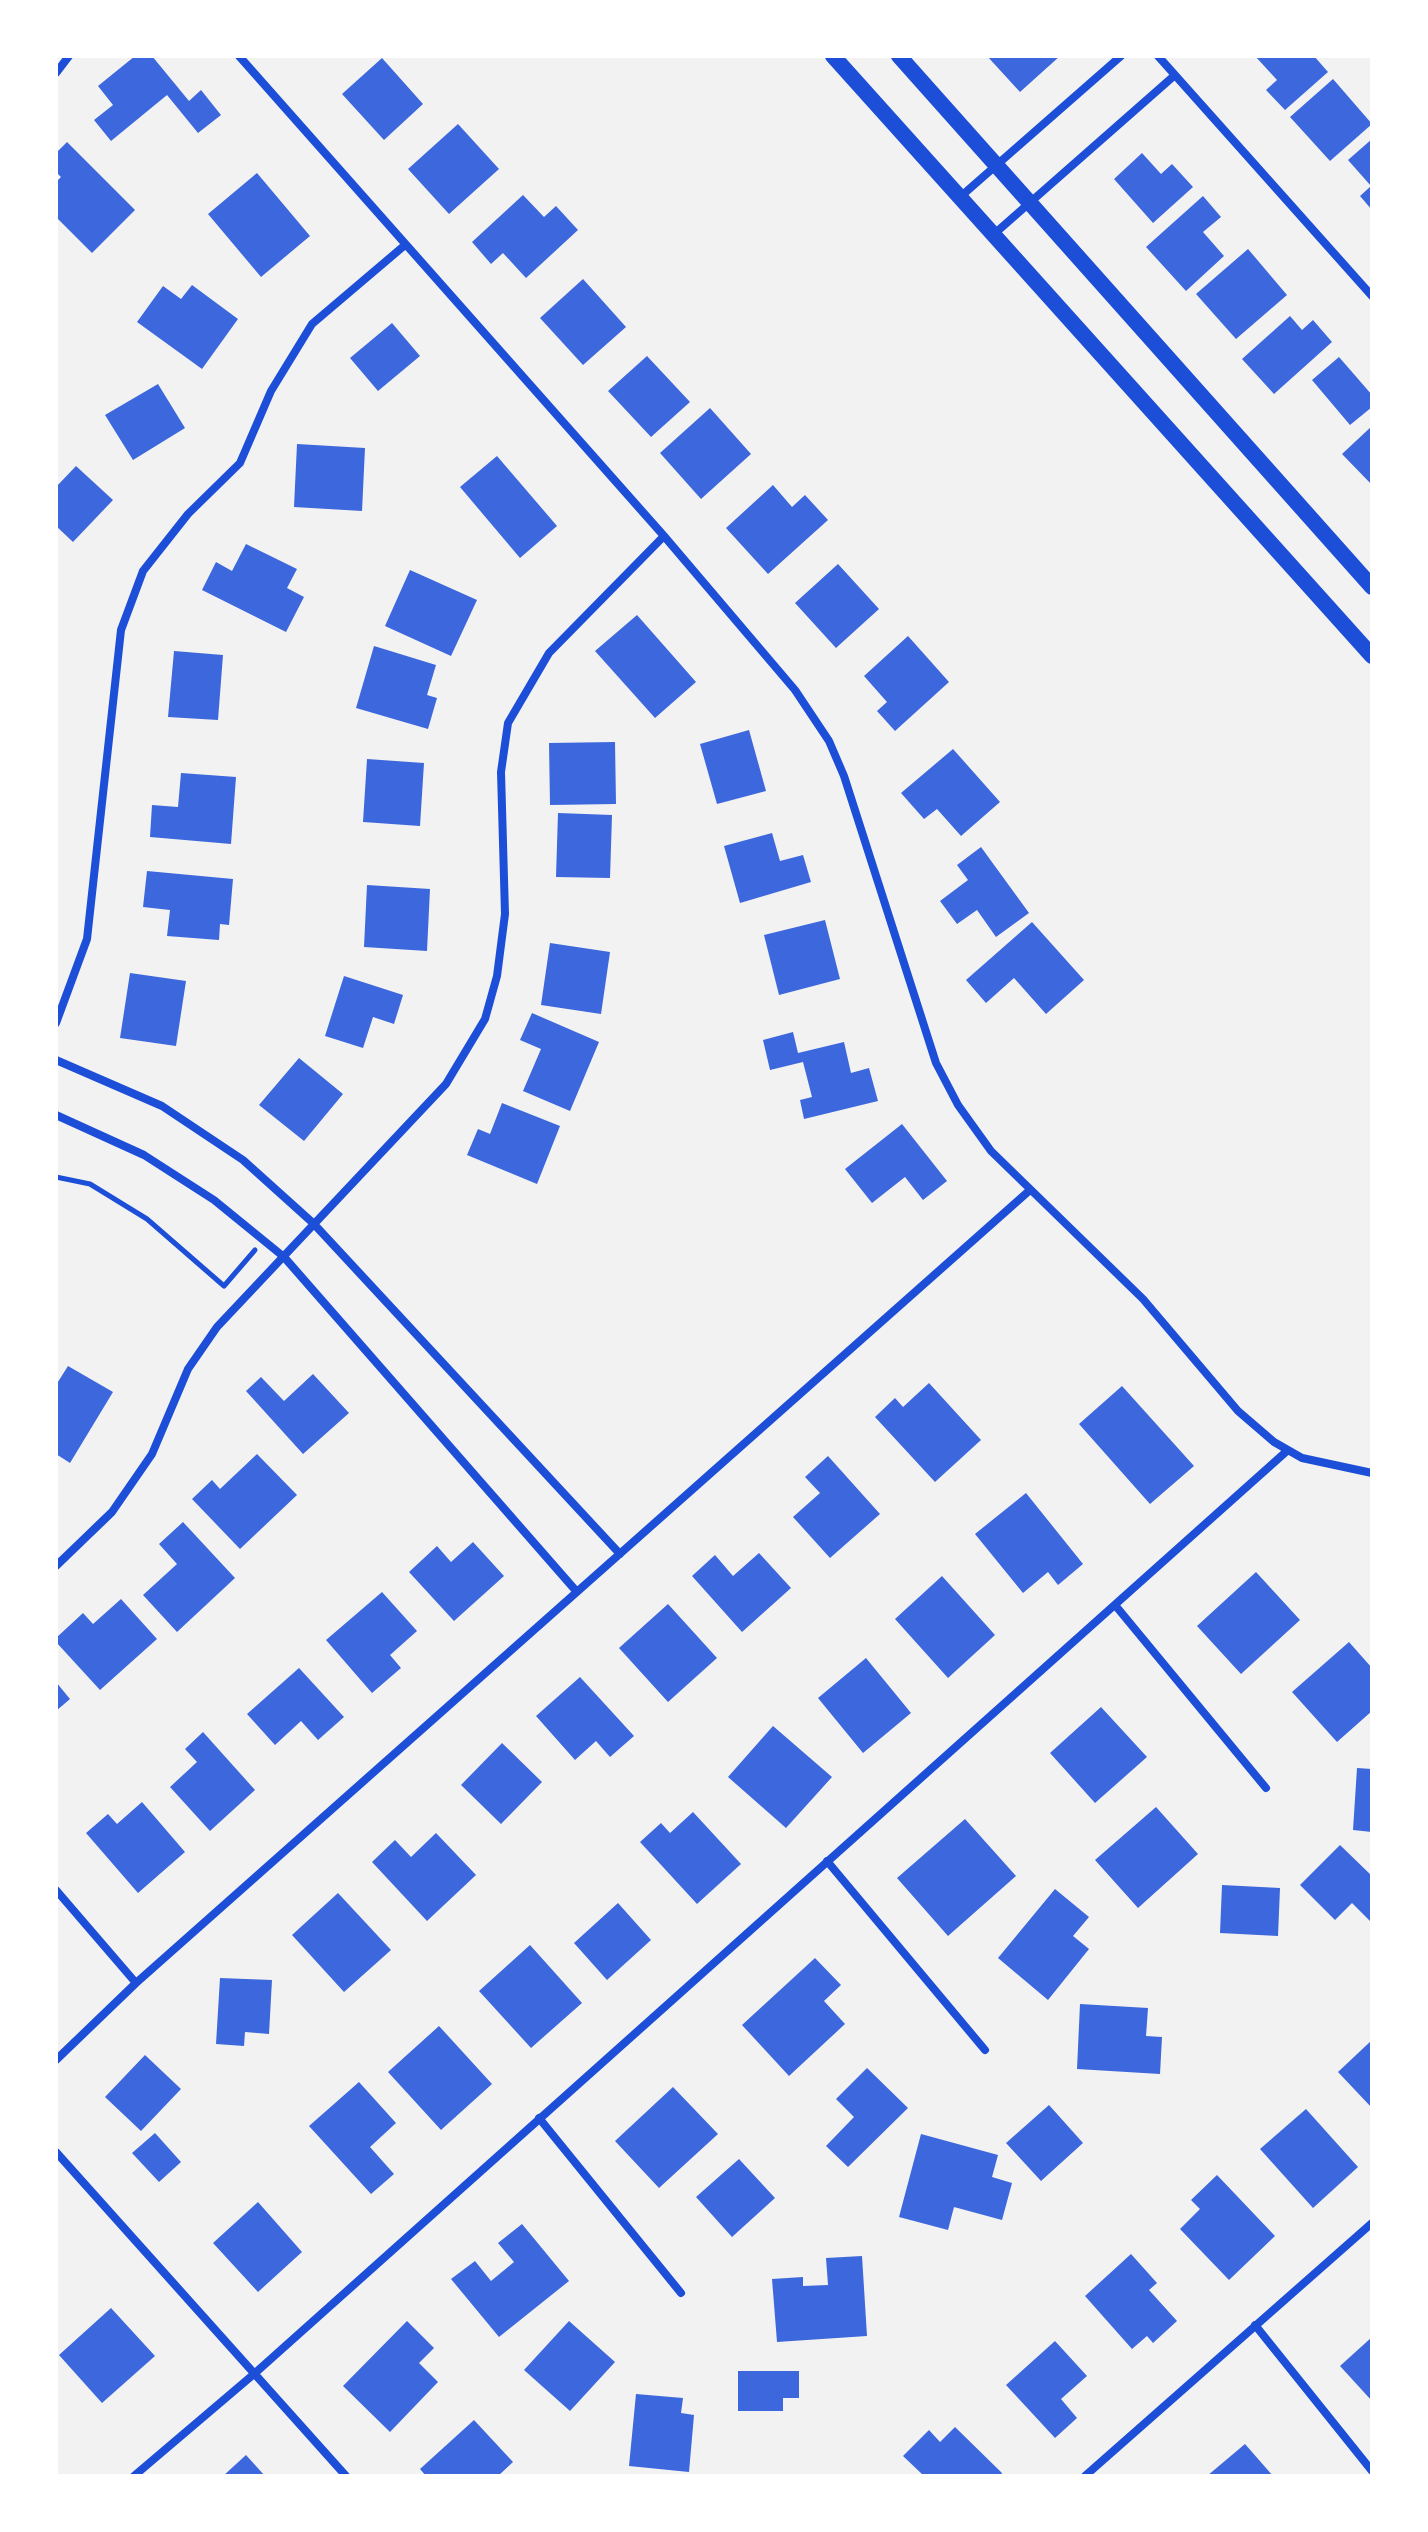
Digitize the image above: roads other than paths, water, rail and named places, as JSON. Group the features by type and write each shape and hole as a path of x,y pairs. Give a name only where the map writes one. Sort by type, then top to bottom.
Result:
{"main road":[{"path":"833,56 1372,656"},
{"path":"899,56 1372,587"}],"street":[{"path":"56,73 69,56"},
{"path":"239,56 664,536 795,690 829,741 844,776 936,1063 958,1105 991,1151 1143,1299 1238,1411 1274,1442 1302,1458 1372,1473"},
{"path":"959,198 1121,56"},
{"path":"1158,56 1372,296"},
{"path":"992,235 1175,75"},
{"path":"56,1023 87,939 121,630 143,571 188,514 240,463 271,391 312,324 405,245"},
{"path":"56,1566 112,1512 152,1454 188,1369 217,1327 446,1084 485,1019 497,976 505,914 501,772 508,723 549,653 664,536"},
{"path":"56,1060 162,1106 243,1160 313,1223 620,1554"},
{"path":"56,1115 144,1155 214,1200 284,1257 577,1592"},
{"path":"56,2060 136,1983 1030,1190"},
{"path":"134,2476 254,2374 1288,1450"},
{"path":"1115,1605 1266,1788"},
{"path":"827,1861 985,2050"},
{"path":"56,1890 136,1983"},
{"path":"539,2118 681,2293"},
{"path":"56,2152 346,2476"},
{"path":"1085,2476 1372,2223"},
{"path":"1255,2325 1372,2471"}]}
